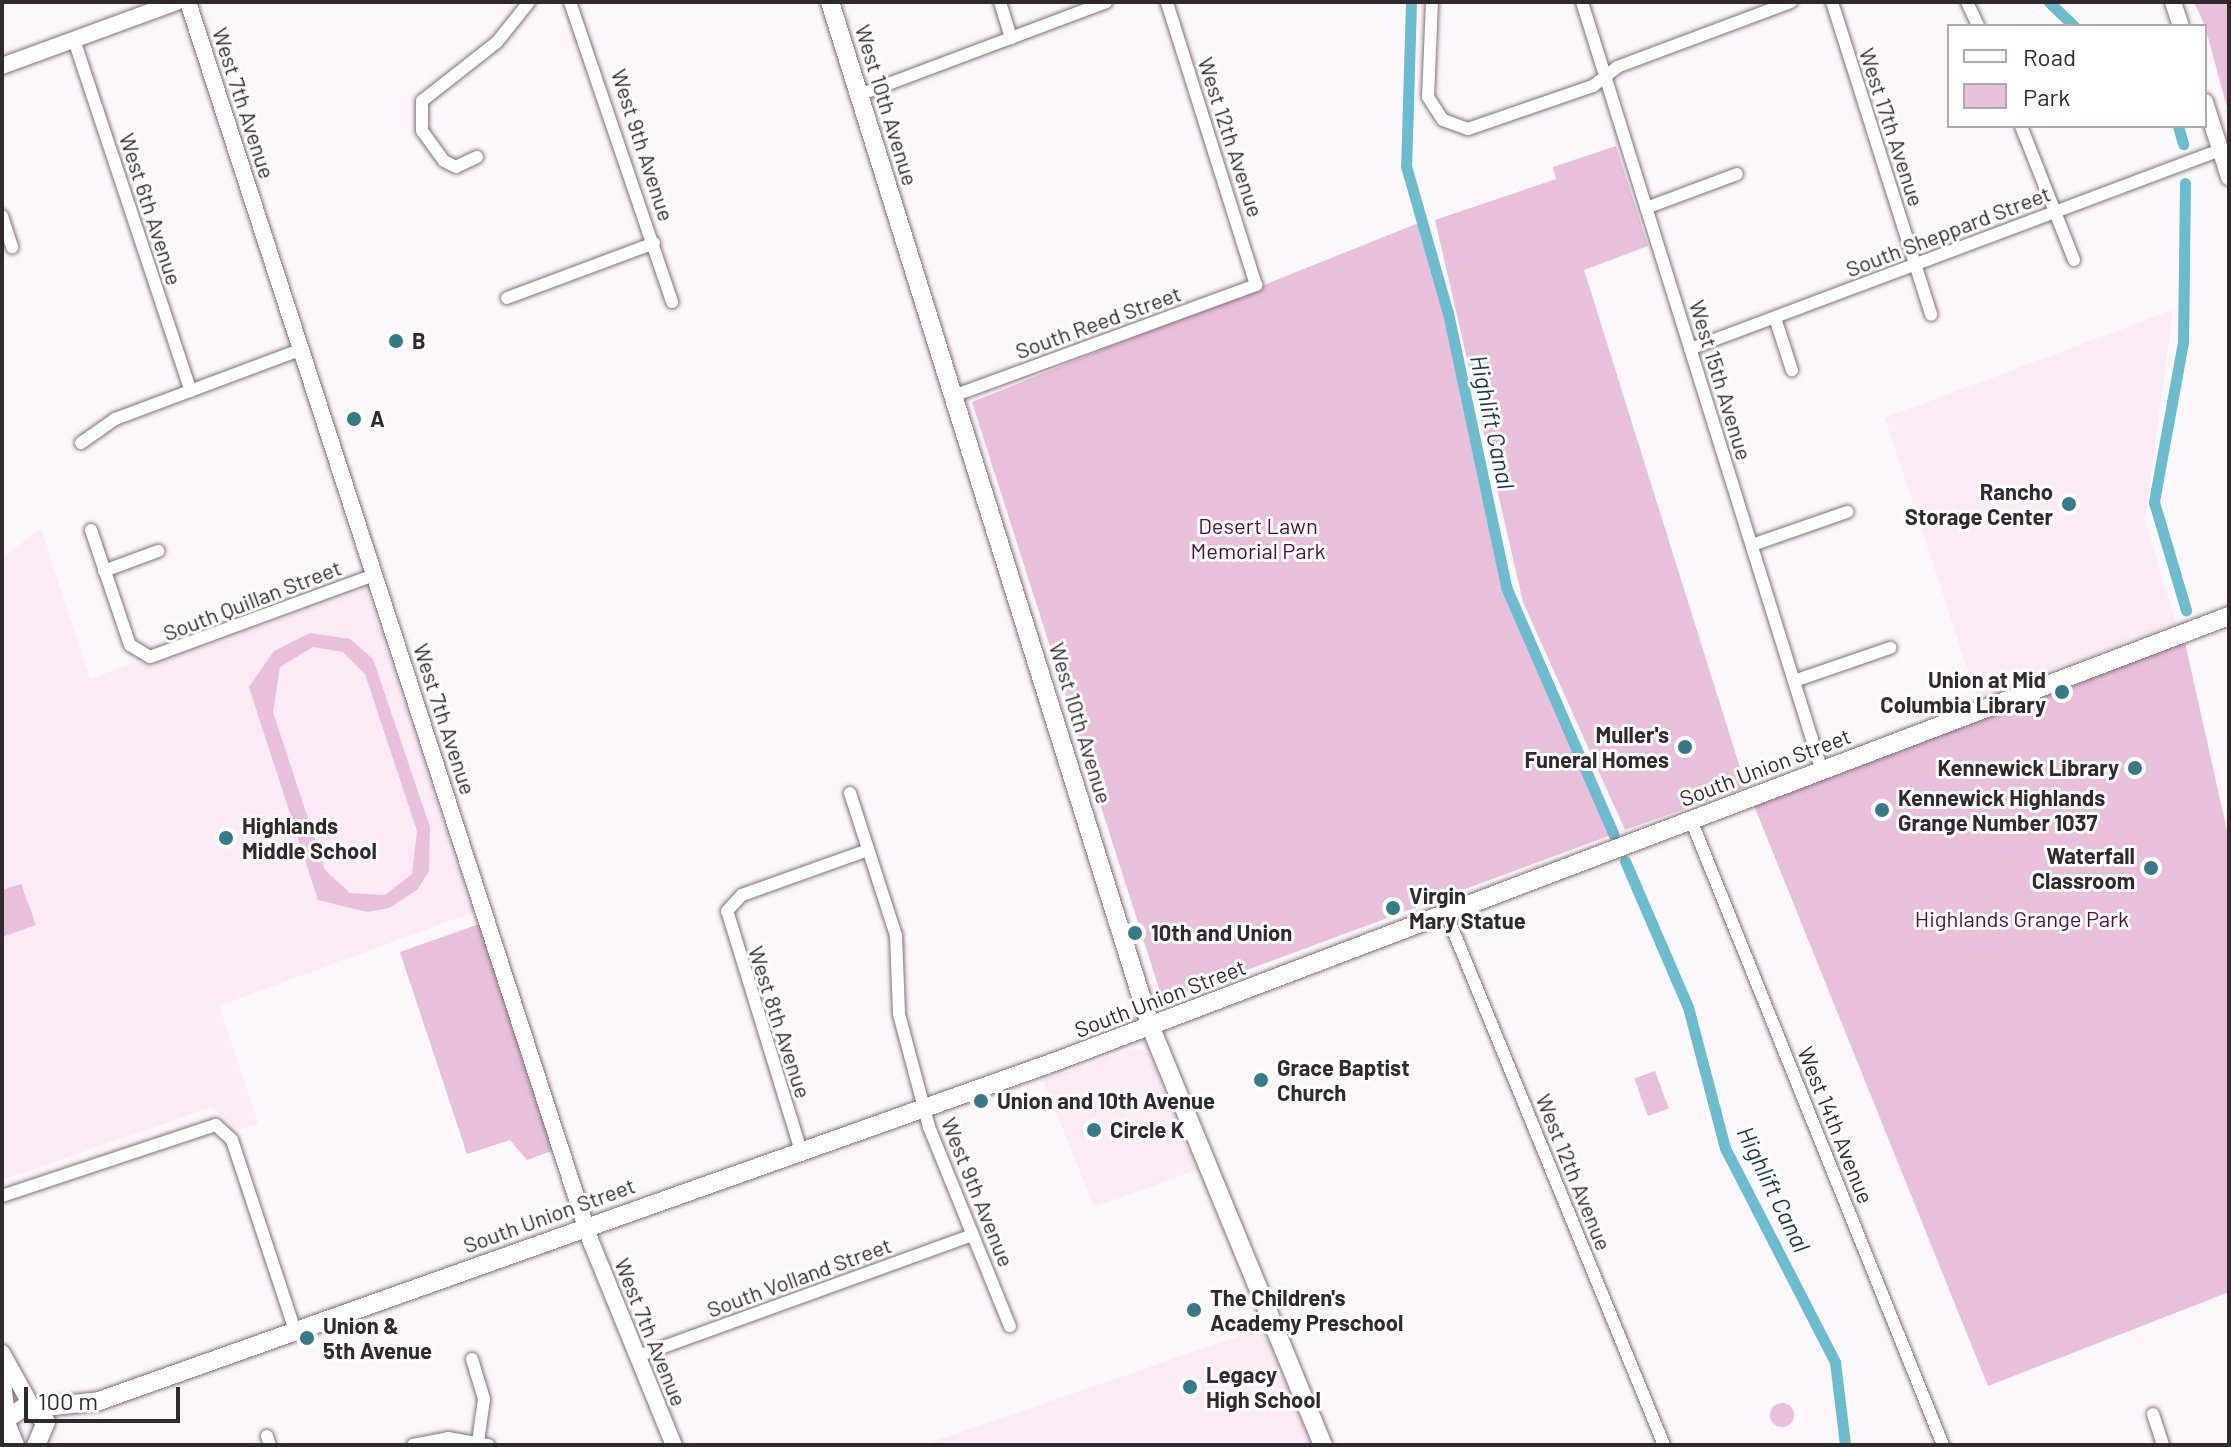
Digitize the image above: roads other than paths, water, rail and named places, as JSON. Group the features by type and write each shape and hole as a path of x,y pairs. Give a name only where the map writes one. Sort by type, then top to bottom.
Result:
{"main road":[{"name":"West 10th Avenue","path":"830,2 1151,1028 1323,1445"},
{"name":"South Union Street","path":"5,1420 34,1408 99,1401 1151,1028 2229,616"},
{"name":"South Union Street","path":"42,1440 99,1401"},
{"path":"34,1408 42,1440"},
{"path":"2,1444 14,1445 5,1420"}],"street":[{"path":"2,66 177,2"},
{"name":"West 7th Avenue","path":"188,2 587,1227 674,1445"},
{"path":"477,157 456,167 444,161 422,131 422,101 497,42 529,2"},
{"name":"West 9th Avenue","path":"570,2 672,302"},
{"path":"1000,2 1011,38"},
{"path":"859,95 1106,2"},
{"name":"West 12th Avenue","path":"1167,2 1256,285"},
{"path":"1432,2 1427,90 1450,125 1485,126 1791,2"},
{"name":"West 15th Avenue","path":"1582,2 1822,771"},
{"name":"West 17th Avenue","path":"1832,2 1931,315"},
{"path":"1967,2 1977,24"},
{"path":"2173,2 2180,24"},
{"name":"West 6th Avenue","path":"74,40 191,391"},
{"path":"2207,108 2229,177"},
{"path":"2022,128 2074,260"},
{"name":"South Sheppard Street","path":"1690,349 2220,150"},
{"path":"1646,208 1737,174"},
{"path":"2,216 12,247"},
{"path":"507,298 654,243"},
{"name":"South Reed Street","path":"953,396 1256,285"},
{"path":"1775,318 1792,370"},
{"path":"81,443 115,419 302,349"},
{"path":"1752,545 1847,512"},
{"path":"91,530 104,571 158,551"},
{"name":"South Quillan Street","path":"104,571 130,645 143,655 158,656 374,575"},
{"path":"1794,681 1890,648"},
{"name":"West 9th Avenue","path":"850,793 896,935 899,1014 926,1106 1010,1326"},
{"name":"West 14th Avenue","path":"1691,820 1943,1445"},
{"name":"West 8th Avenue","path":"801,1151 727,925 729,906 868,850"},
{"name":"West 12th Avenue","path":"1446,913 1664,1445"},
{"path":"2,1196 202,1124 220,1127 232,1140 295,1331"},
{"name":"South Volland Street","path":"638,1356 973,1235"},
{"path":"2,1353 34,1408"},
{"path":"413,1445 483,1443 484,1399 472,1359"},
{"path":"2,1374 5,1420"},
{"path":"2153,1414 2163,1445"}],"waterway":[{"name":"Highlift Canal","path":"1411,2 1406,166 1448,313 1506,587 1614,835"},
{"path":"2049,2 2072,24"},
{"path":"2179,128 2183,144"},
{"path":"2185,183 2183,342 2154,502 2186,610"},
{"name":"Highlift Canal","path":"1625,861 1688,1007 1725,1148 1835,1362 1845,1445"}],"place":[{"name":"B","path":"396,341"},
{"name":"A","path":"354,419"},
{"name":"Rancho Storage Center","path":"2069,504"},
{"name":"Union at Mid Columbia Library","path":"2062,692"},
{"name":"Muller's Funeral Homes","path":"1685,747"},
{"name":"Kennewick Library","path":"2135,768"},
{"name":"Kennewick Highlands Grange Number 1037","path":"1882,810"},
{"name":"Highlands Middle School","path":"226,838"},
{"name":"Waterfall Classroom","path":"2151,868"},
{"name":"Virgin Mary Statue","path":"1393,908"},
{"name":"10th and Union","path":"1135,933"},
{"name":"Grace Baptist Church","path":"1261,1080"},
{"name":"Union and 10th Avenue","path":"981,1101"},
{"name":"Circle K","path":"1094,1130"},
{"name":"The Children's Academy Preschool","path":"1194,1310"},
{"name":"Union & 5th Avenue","path":"307,1338"},
{"name":"Legacy High School","path":"1190,1387"}],"park label":[{"name":"Desert Lawn Memorial Park","path":"1258,538"},
{"name":"Highlands Grange Park","path":"2022,919"}]}
